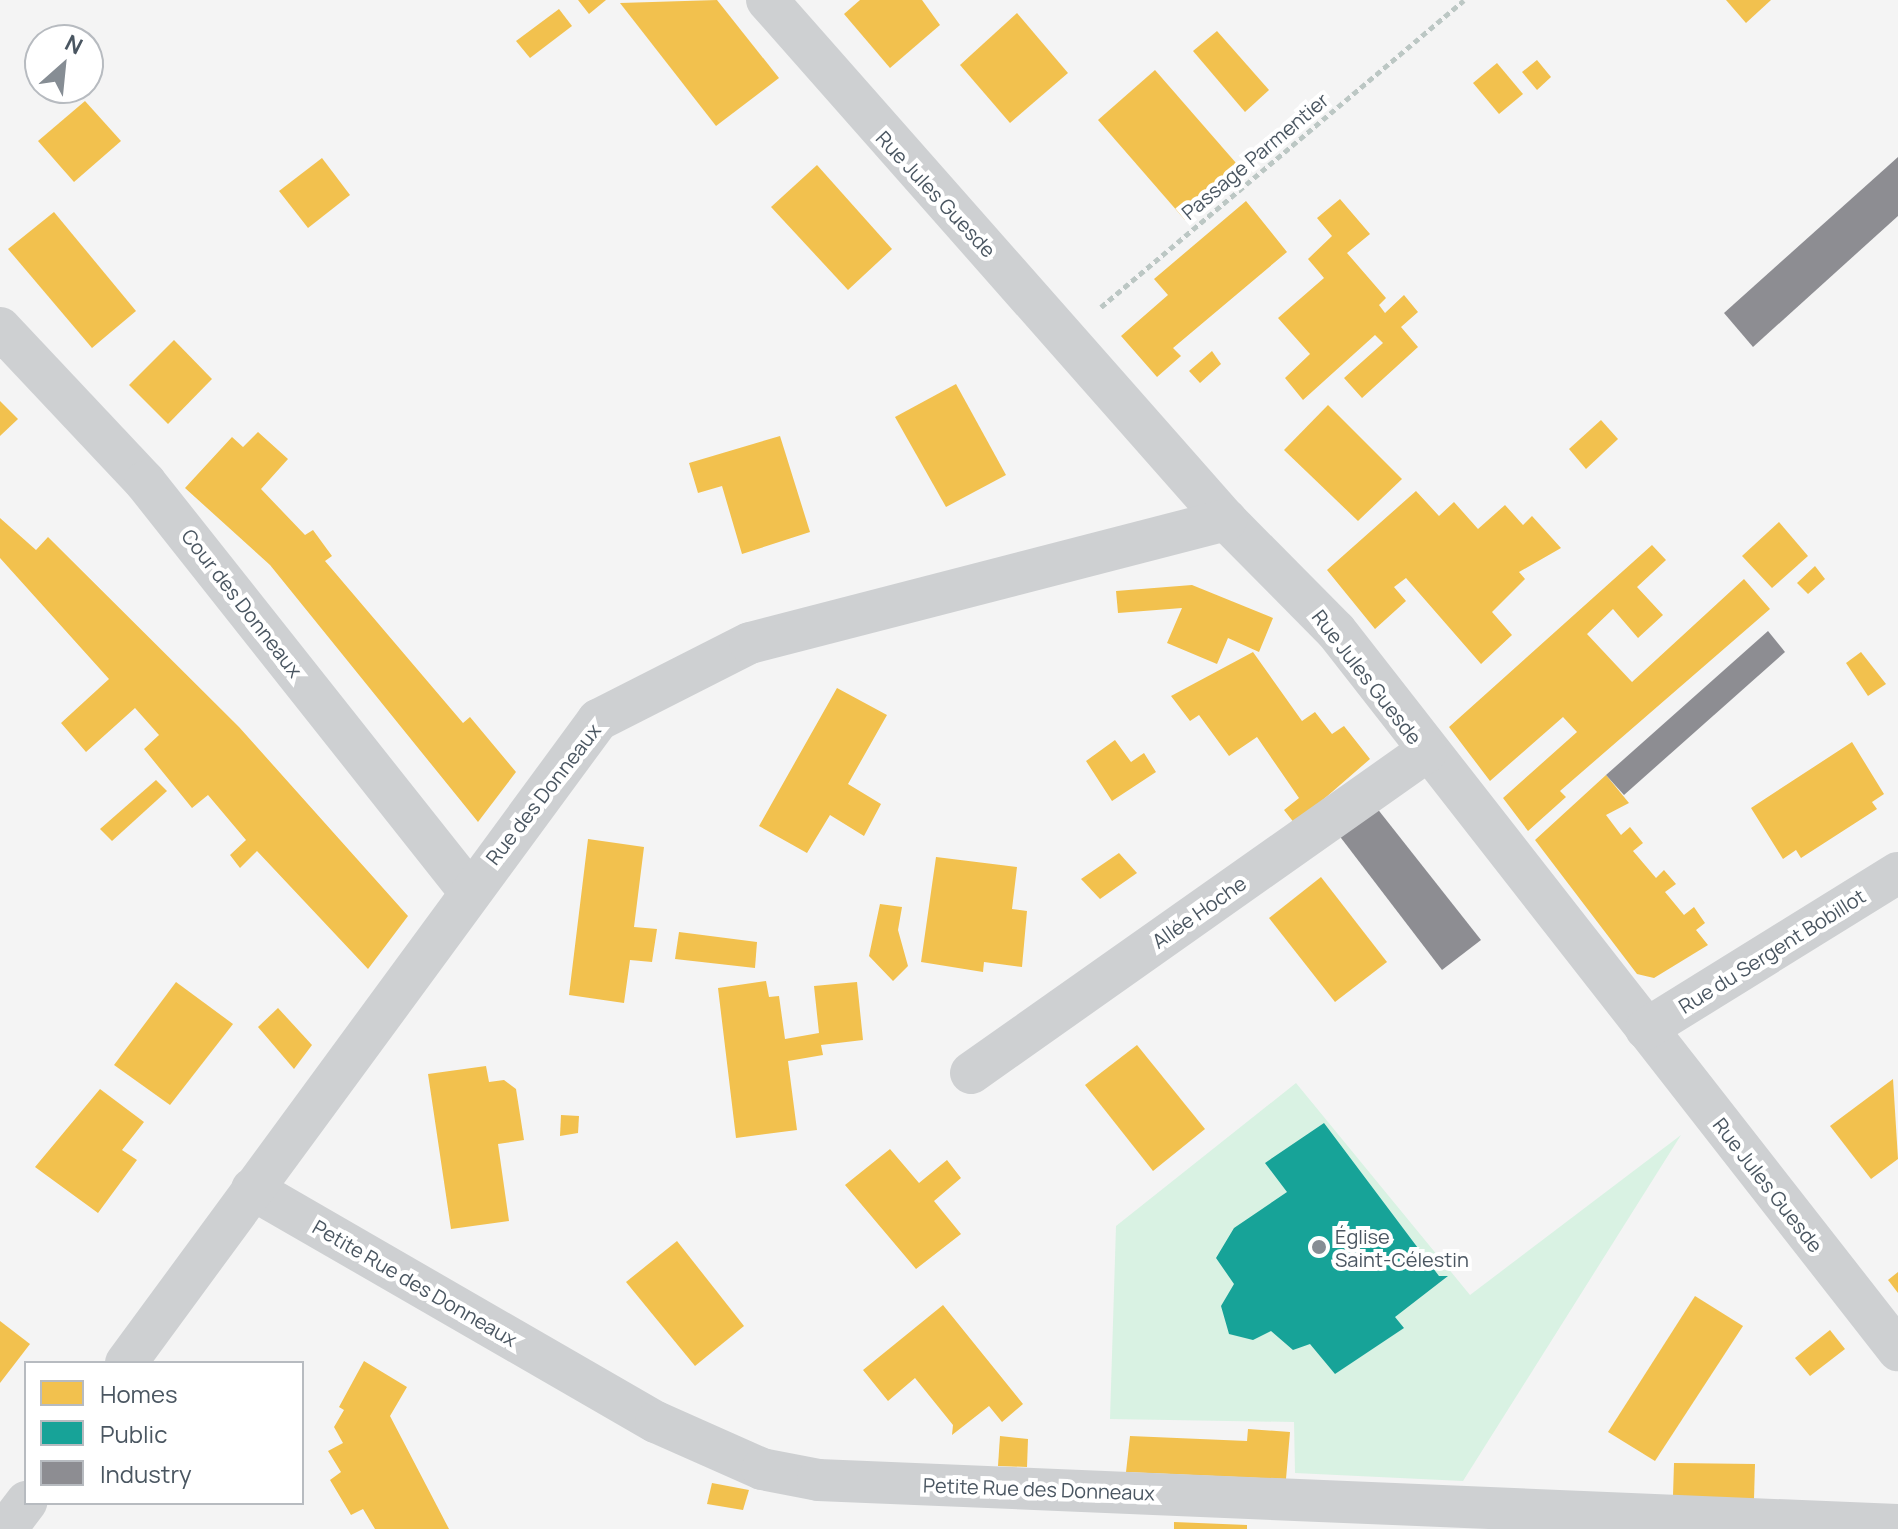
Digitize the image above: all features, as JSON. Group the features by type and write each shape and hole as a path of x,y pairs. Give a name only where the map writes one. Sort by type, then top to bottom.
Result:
{"street":[{"name":"Rue Jules Guesde","path":"767,0 1226,520 1336,631 1426,752 1898,1350"},
{"name":"Cour des Donneaux","path":"0,328 145,482 469,891"},
{"name":"Rue des Donneaux","path":"127,1361 469,891 598,720 750,643 1226,520"},
{"name":"Allée Hoche","path":"971,1073 1426,752"},
{"name":"Rue du Sergent Bobillot","path":"1646,1029 1898,873"},
{"name":"Petite Rue des Donneaux","path":"252,1189 656,1422 762,1469 818,1480 1898,1525"},
{"path":"6,1529 24,1505"}],"path":[{"name":"Passage Parmentier","path":"1066,336 1464,0"}],"green space":[{"path":"1296,1083 1470,1295 1681,1135 1463,1481 1295,1473 1294,1422 1110,1419 1116,1226"}],"building: Homes":[{"path":"578,0 606,0 589,14"},
{"path":"717,0 779,78 716,126 620,3"},
{"path":"860,0 922,0 940,25 890,68 844,14"},
{"path":"1726,0 1771,0 1746,23"},
{"path":"559,9 572,26 530,58 516,41"},
{"path":"1017,13 1068,73 1010,123 960,65"},
{"path":"1217,31 1269,90 1245,112 1193,51"},
{"path":"1537,60 1551,77 1537,90 1522,72"},
{"path":"1497,63 1523,94 1499,114 1473,83"},
{"path":"1155,70 1243,171 1185,220 1098,120"},
{"path":"81,104 88,104 121,141 74,182 38,141"},
{"path":"322,158 350,195 308,228 279,191"},
{"path":"817,165 892,249 848,290 771,207"},
{"path":"1340,199 1370,234 1347,253 1386,298 1379,305 1385,313 1404,295 1418,312 1401,327 1418,347 1362,398 1344,378 1383,343 1375,335 1303,400 1285,378 1310,354 1278,318 1324,278 1308,259 1332,236 1317,218"},
{"path":"1246,201 1287,252 1173,348 1181,356 1157,377 1121,336 1168,295 1154,279"},
{"path":"54,212 136,311 92,348 8,249"},
{"path":"174,340 212,379 168,424 129,385"},
{"path":"1212,351 1221,364 1200,383 1189,371"},
{"path":"956,384 1006,475 946,507 895,417"},
{"path":"0,401 18,419 0,436"},
{"path":"1328,405 1402,479 1358,521 1284,450"},
{"path":"1601,420 1618,439 1586,469 1569,449"},
{"path":"258,432 288,459 261,489 305,535 313,530 332,556 325,561 463,723 470,717 516,772 478,822 270,565 185,488 232,437 243,447"},
{"path":"780,436 810,532 742,554 722,486 698,493 689,463"},
{"path":"1416,491 1439,516 1454,502 1478,529 1505,505 1523,525 1532,516 1561,548 1519,572 1525,579 1492,612 1512,635 1481,664 1406,578 1394,587 1406,601 1375,629 1327,570"},
{"path":"0,518 36,550 48,537 239,727 408,916 368,969 257,851 240,868 230,855 246,840 208,795 192,808 144,749 159,735 135,708 86,752 61,723 109,679 0,558"},
{"path":"1779,522 1808,556 1772,588 1742,556"},
{"path":"1652,545 1666,560 1637,587 1663,615 1638,638 1613,609 1587,634 1632,682 1744,579 1770,609 1560,791 1566,797 1528,831 1503,798 1577,732 1563,717 1490,781 1449,727"},
{"path":"1815,566 1825,579 1808,594 1797,583"},
{"path":"1192,585 1273,618 1259,652 1228,638 1217,664 1167,643 1182,608 1118,613 1116,591"},
{"path":"1253,652 1302,721 1315,712 1332,734 1344,726 1370,759 1295,824 1284,810 1299,798 1257,737 1229,756 1199,715 1190,721 1171,696"},
{"path":"1861,652 1886,684 1868,696 1846,663"},
{"path":"837,688 887,715 848,784 881,804 864,836 830,815 807,853 759,826"},
{"path":"1115,740 1131,762 1144,753 1156,772 1112,801 1086,761"},
{"path":"1852,742 1884,794 1872,802 1877,809 1801,858 1796,850 1783,859 1751,808"},
{"path":"1606,775 1629,803 1606,815 1621,835 1630,827 1643,843 1633,851 1656,878 1664,870 1676,884 1665,892 1684,915 1694,907 1705,923 1696,930 1708,945 1654,978 1637,974 1535,840"},
{"path":"156,780 167,791 112,841 100,829"},
{"path":"588,839 644,847 634,927 657,929 652,962 630,960 624,1003 569,995"},
{"path":"1119,853 1137,873 1100,899 1081,879"},
{"path":"936,857 1017,867 1012,909 1027,911 1022,967 984,962 983,972 921,962"},
{"path":"1321,877 1387,962 1335,1002 1269,918"},
{"path":"880,904 902,907 898,930 908,966 893,981 869,956"},
{"path":"679,932 757,942 755,968 675,959"},
{"path":"766,981 769,997 779,996 785,1039 819,1033 814,986 857,982 863,1040 821,1045 823,1055 788,1061 797,1130 736,1138 718,988"},
{"path":"176,982 233,1024 170,1105 114,1065"},
{"path":"278,1008 312,1045 294,1069 258,1027"},
{"path":"1137,1045 1205,1129 1153,1171 1085,1085"},
{"path":"486,1066 489,1082 504,1080 516,1089 524,1140 498,1144 509,1221 451,1229 428,1074"},
{"path":"1893,1079 1898,1159 1871,1179 1830,1126"},
{"path":"100,1089 144,1122 122,1150 137,1160 98,1213 35,1167"},
{"path":"561,1115 579,1116 578,1133 560,1136"},
{"path":"890,1149 919,1183 947,1160 961,1178 934,1201 961,1234 916,1269 845,1185"},
{"path":"677,1241 744,1326 695,1366 626,1282"},
{"path":"1898,1272 1898,1293 1888,1280"},
{"path":"1695,1296 1743,1326 1655,1461 1608,1432"},
{"path":"943,1305 1023,1404 1002,1422 989,1406 952,1435 953,1425 915,1378 888,1401 863,1370"},
{"path":"0,1321 30,1344 0,1383"},
{"path":"1830,1330 1845,1349 1810,1376 1795,1358"},
{"path":"364,1361 407,1387 390,1416 449,1529 375,1529 363,1509 351,1515 330,1480 341,1472 328,1451 343,1443 334,1427 344,1410 339,1407"},
{"path":"1248,1429 1290,1432 1286,1479 1126,1472 1130,1436 1247,1441"},
{"path":"1000,1436 1028,1439 1027,1467 998,1466"},
{"path":"1674,1463 1755,1464 1754,1499 1673,1496"},
{"path":"712,1483 749,1490 743,1510 707,1504"},
{"path":"1174,1522 1247,1525 1247,1529 1174,1529"}],"building: Public":[{"name":"Église Saint-Célestin","path":"1324,1123 1439,1276 1448,1276 1395,1317 1404,1328 1335,1374 1310,1344 1293,1350 1271,1331 1253,1340 1229,1334 1221,1306 1234,1284 1216,1258 1234,1228 1287,1192 1265,1163"}],"building: Industry":[{"path":"1898,157 1898,216 1753,347 1724,313"},
{"path":"1768,631 1785,652 1624,795 1606,775"},
{"path":"1376,807 1481,940 1442,970 1338,834"}],"place":[{"name":"Église Saint-Célestin","path":"1319,1247"}]}
